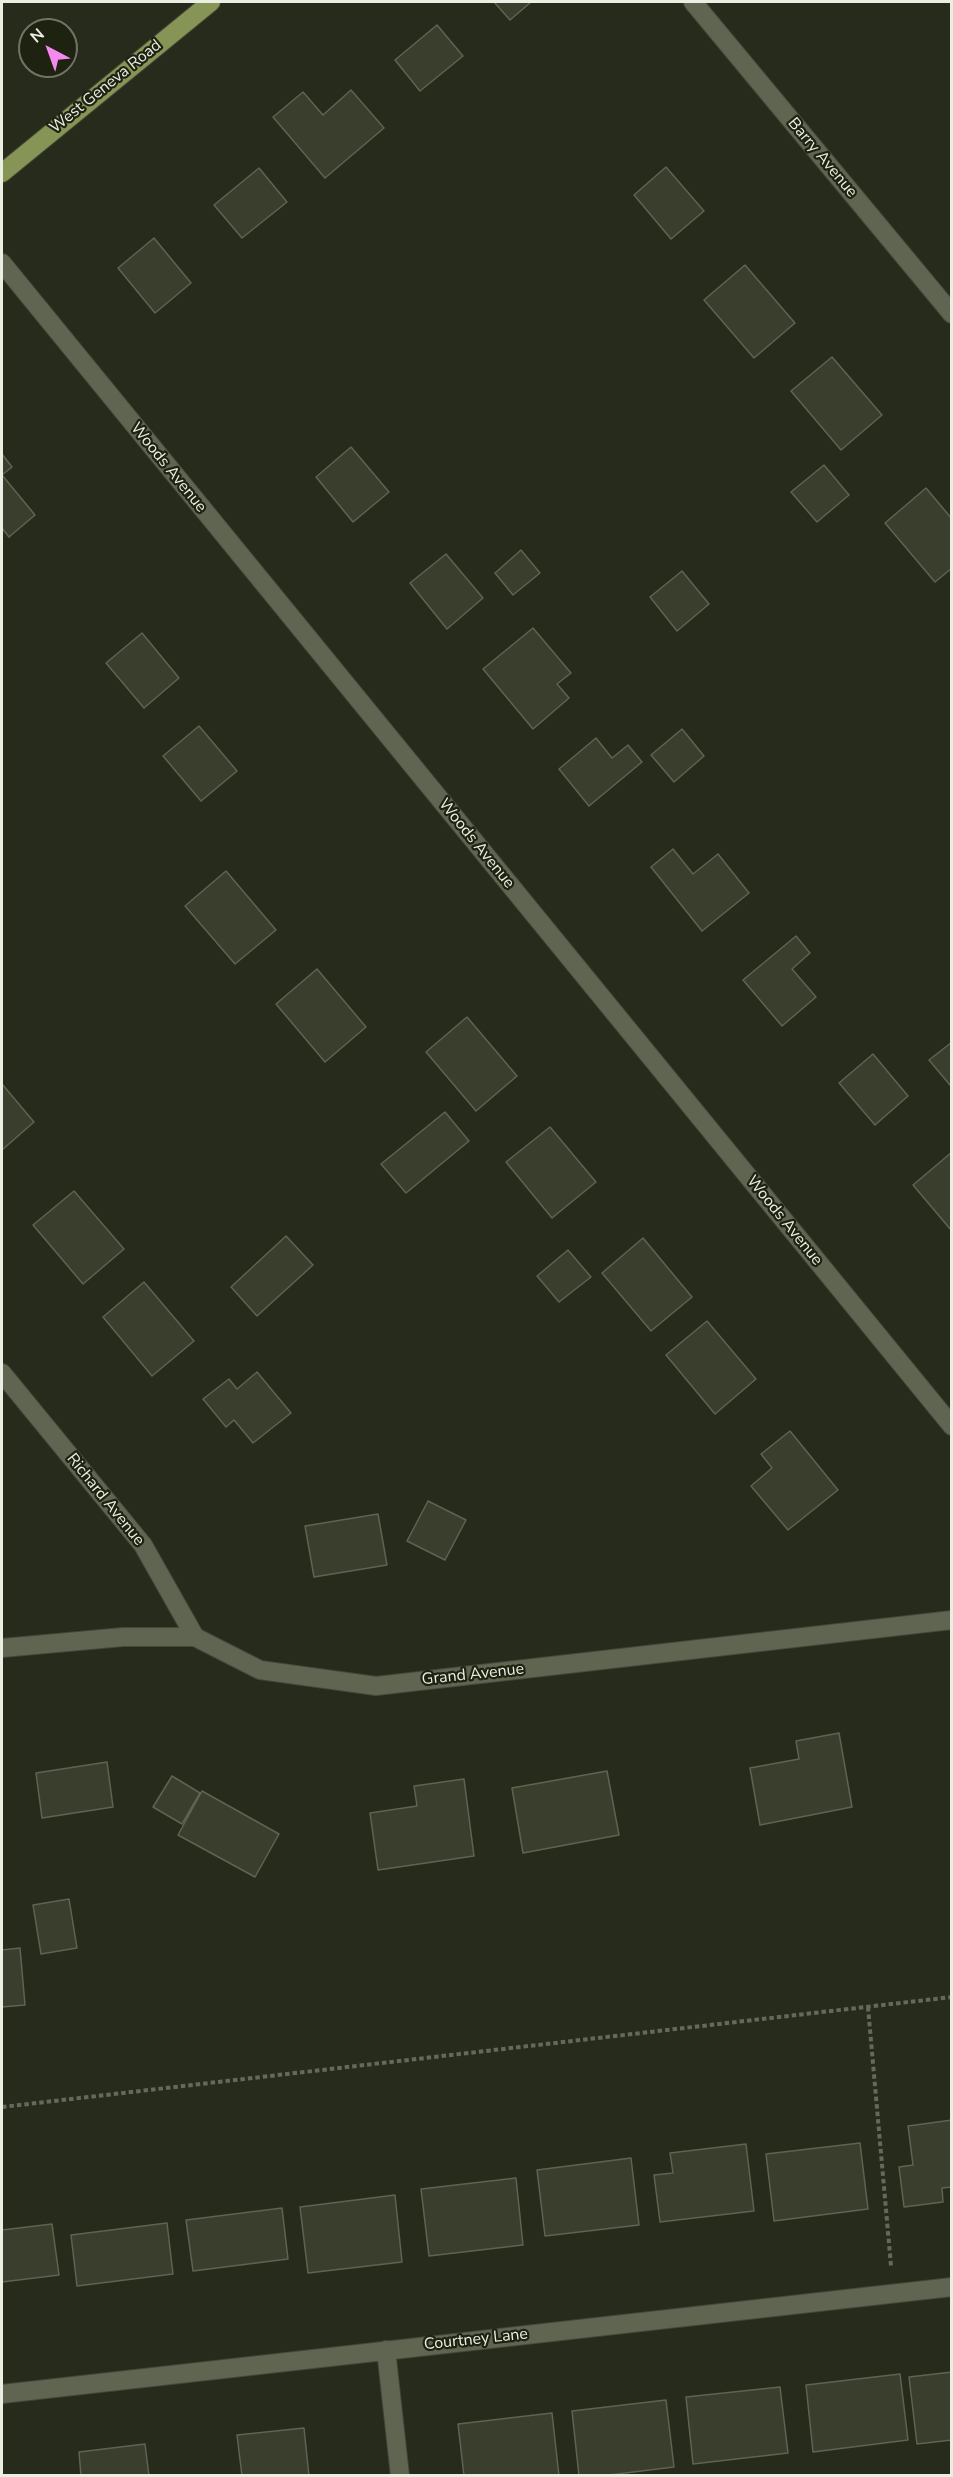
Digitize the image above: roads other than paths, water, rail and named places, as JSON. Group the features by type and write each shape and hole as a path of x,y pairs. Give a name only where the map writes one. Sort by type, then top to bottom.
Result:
{"main road":[{"name":"West Geneva Road","path":"2,173 211,2"}],"street":[{"name":"Barry Avenue","path":"693,2 951,314"},
{"name":"Woods Avenue","path":"2,263 951,1425"},
{"name":"Richard Avenue","path":"2,1372 143,1545 195,1637"},
{"name":"Grand Avenue","path":"2,1648 123,1636 195,1637 260,1670 376,1686 951,1620"},
{"name":"Courtney Lane","path":"2,2394 951,2287"},
{"path":"386,2350 400,2475"}]}
